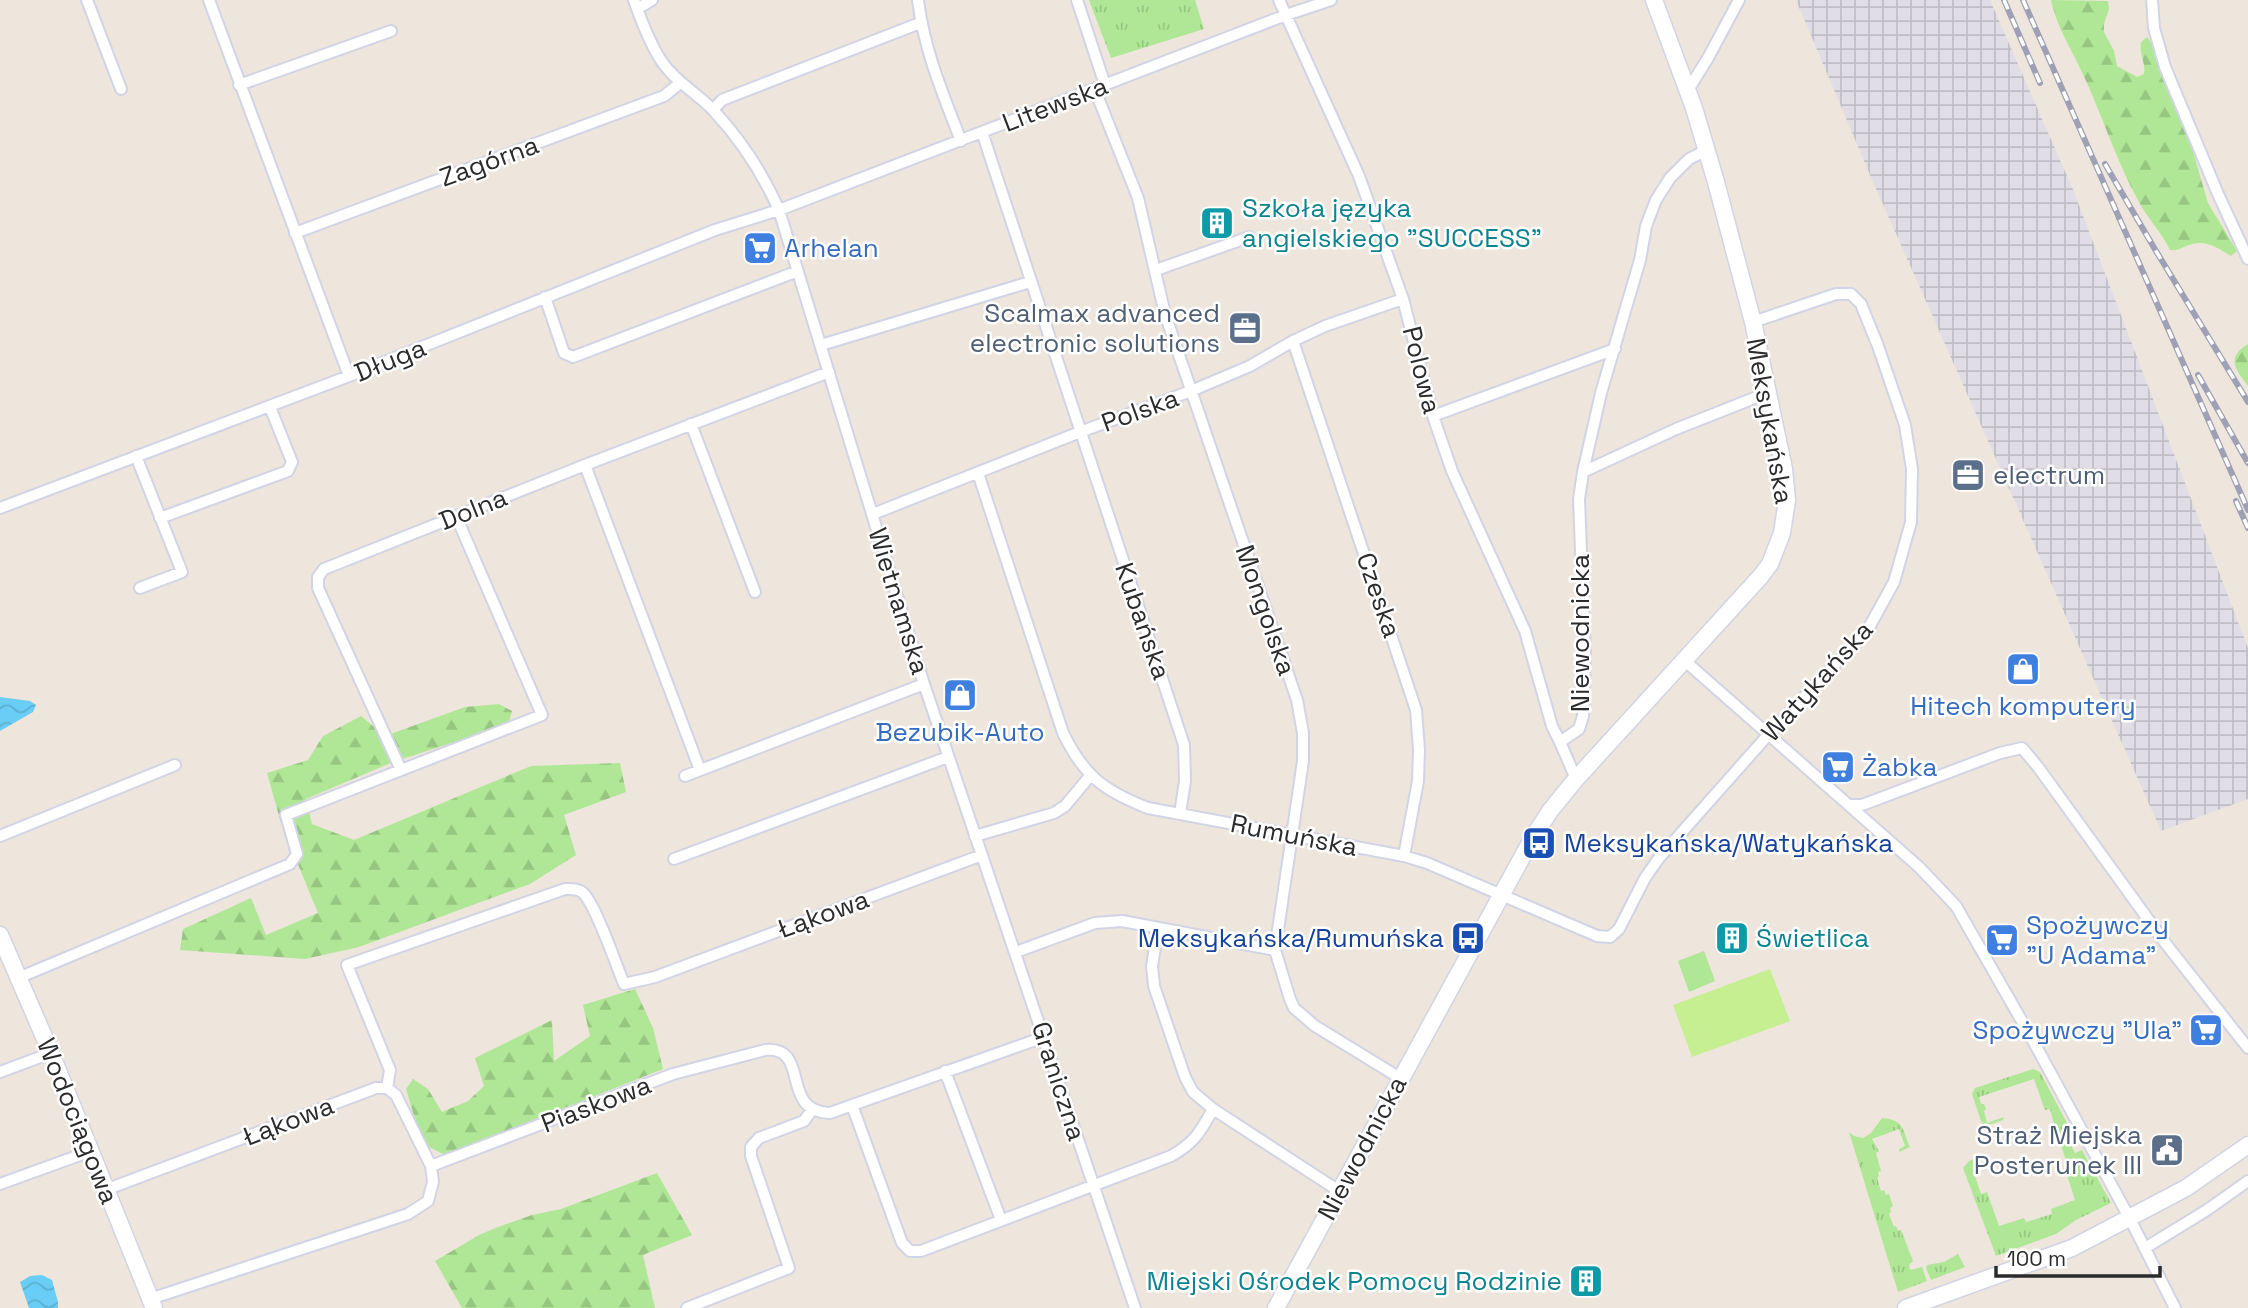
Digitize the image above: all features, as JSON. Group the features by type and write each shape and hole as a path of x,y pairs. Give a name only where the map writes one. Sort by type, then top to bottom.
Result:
{"street":[{"path":"87,0 121,89"},
{"path":"209,0 349,376"},
{"path":"635,5 652,0"},
{"path":"918,0 920,23 930,61 961,141"},
{"name":"Mongolska","path":"1077,0 1100,87 1138,198 1165,314 1297,700 1303,733 1303,761 1275,950"},
{"name":"Polowa","path":"1279,0 1359,176 1403,299 1433,416 1452,471 1525,631 1552,726 1560,742"},
{"name":"Litewska","path":"779,210 1331,0"},
{"name":"Meksykańska","path":"1576,779 1761,576 1770,564 1786,516 1785,485 1753,322 1707,150 1654,0"},
{"path":"1688,90 1739,0"},
{"path":"2152,0 2154,28 2165,67 2248,258"},
{"name":"Wietnamska","path":"635,5 660,60 680,83 713,110 742,146 766,180 779,210 924,684 982,855"},
{"path":"713,110 722,100 920,23"},
{"path":"239,85 391,31"},
{"name":"Zagórna","path":"295,233 664,96 680,83"},
{"name":"Kubańska","path":"982,132 1184,745 1185,781 1180,814"},
{"name":"Niewodnicka","path":"1276,1308 1500,895 1550,811 1576,779 1560,742 1579,729 1583,716 1585,655 1579,499 1583,472 1601,393 1640,260 1646,226 1656,200 1670,178 1689,159 1707,150"},
{"name":"Długa","path":"0,508 270,407 715,230 779,210"},
{"path":"1156,270 1249,237"},
{"path":"545,298 564,353 573,357 798,271"},
{"path":"821,345 1030,282"},
{"name":"Watykańska","path":"1500,895 1597,936 1610,937 1619,929 1645,878 1659,858 1768,735 1867,631 1894,582 1911,522 1912,482 1905,425 1861,304 1851,294 1836,294 1753,322"},
{"name":"Polska","path":"873,514 1191,391 1250,366 1325,326 1403,299"},
{"name":"Czeska","path":"1293,341 1416,710 1418,781 1404,856"},
{"path":"1433,416 1615,349"},
{"name":"Dolna","path":"401,770 318,589 317,577 324,569 829,372"},
{"path":"1583,472 1676,429 1767,393"},
{"path":"160,518 288,471 292,462 270,407"},
{"path":"691,424 755,592"},
{"path":"136,456 182,572 140,588"},
{"path":"585,465 700,770"},
{"name":"Rumuńska","path":"978,472 1063,733 1090,776 1127,800 1148,808 1404,856 1427,863 1500,895"},
{"path":"18,978 290,864 297,854 286,815 541,715 456,516"},
{"path":"1685,661 1919,867 1956,906 2036,1046 2175,1308"},
{"path":"685,776 924,684"},
{"path":"1849,805 1862,805 2000,752 2022,748 2166,944 2248,1048"},
{"path":"674,859 948,757"},
{"path":"0,836 176,765"},
{"path":"975,836 1054,813 1065,806 1090,776"},
{"name":"Graniczna","path":"982,855 1135,1308"},
{"name":"Łąkowa","path":"105,1189 376,1088 387,1088 390,1070 347,965 565,889 577,889 592,906 624,984 655,977 982,855"},
{"path":"1016,952 1095,923 1122,921 1275,950 1290,999 1303,1018 1400,1078"},
{"path":"1158,928 1152,966 1154,986 1193,1093 1213,1109 1339,1191"},
{"name":"Wodociągowa","path":"0,935 51,1053 152,1304"},
{"path":"687,1308 789,1268 751,1156 751,1147 759,1138 804,1121 813,1110 830,1113 1044,1037"},
{"name":"Piaskowa","path":"431,1166 673,1074 765,1050 776,1049 784,1053 802,1098 808,1108 813,1110"},
{"path":"0,1072 51,1053"},
{"path":"945,1071 1001,1220"},
{"path":"152,1304 408,1214 428,1201 433,1182 431,1166 396,1095 387,1088"},
{"path":"852,1105 902,1243 910,1251 921,1251 1155,1163 1189,1146 1201,1132 1213,1109"},
{"path":"2231,1156 2248,1138"},
{"path":"1906,1308 2072,1248 2186,1188 2248,1145"},
{"path":"0,1184 90,1152"},
{"path":"2145,1248 2248,1181"}],"shaded area":[{"path":"1796,0 1990,0 2074,192 2248,648 2248,799 2161,831 1870,175"}],"green space":[{"path":"1089,0 1195,0 1204,29 1111,58"},
{"path":"2051,0 2108,1 2104,32 2114,51 2117,66 2137,77 2144,74 2141,42 2147,37 2156,49 2189,138 2208,203 2237,251 2231,256 2203,243 2170,250 2131,188 2089,87 2060,27"},
{"path":"2248,344 2248,386 2237,369 2235,359"},
{"path":"499,704 512,711 509,723 393,762 306,799 312,824 354,840 531,766 620,763 626,792 564,815 576,855 530,884 359,947 305,959 180,950 183,929 251,898 266,935 318,913 281,823 267,773 308,760 323,736 361,716 385,736 465,707"},
{"path":"1704,951 1715,981 1689,992 1678,961"},
{"path":"1770,969 1790,1021 1692,1057 1673,1005"},
{"path":"635,989 653,1028 663,1069 466,1147 443,1154 427,1146 417,1126 406,1089 413,1079 428,1089 442,1112 468,1101 484,1086 475,1058 552,1020 554,1061 590,1036 583,1005"},
{"path":"2033,1069 2040,1072 2076,1140 2070,1143 2075,1153 2082,1150 2111,1203 2076,1220 2056,1234 1996,1256 1963,1168 1969,1161 1979,1157 1983,1167 1976,1170 1975,1176 1981,1194 1987,1192 1999,1226 2024,1218 2026,1222 2052,1214 2051,1209 2075,1200 2061,1145 2057,1146 2053,1133 2056,1131 2050,1109 2045,1110 2034,1079 1979,1097 1986,1109 1984,1111 1987,1123 2004,1117 2003,1120 1983,1127 1972,1094 1975,1088"},
{"path":"1882,1118 1898,1123 1910,1147 1899,1152 1899,1149 1905,1146 1899,1129 1872,1139 1879,1151 1876,1153 1881,1171 1878,1172 1877,1178 1881,1191 1889,1194 1893,1206 1889,1214 1894,1227 1896,1226 1898,1231 1901,1230 1913,1261 1909,1265 1910,1270 1922,1267 1927,1281 1898,1292 1849,1132 1863,1138 1871,1133"},
{"path":"657,1173 692,1235 643,1255 655,1308 462,1308 435,1261 498,1227 532,1215 561,1209"},
{"path":"1958,1254 1965,1267 1931,1280 1927,1265 1944,1262"}],"water":[{"path":"0,697 30,701 36,705 33,712 0,731"},
{"path":"42,1275 52,1280 58,1308 29,1308 20,1282 30,1276"}],"railway":[{"path":"2004,0 2040,83"},
{"path":"2023,0 2248,510"},
{"path":"2105,164 2248,402"},
{"path":"2198,375 2248,463"},
{"path":"2236,501 2248,528"}],"place":[{"name":"Szkoła języka angielskiego \"SUCCESS\"","path":"1217,223"},
{"name":"Arhelan","path":"760,248"},
{"name":"Scalmax advanced electronic solutions","path":"1245,328"},
{"name":"electrum","path":"1968,475"},
{"name":"Hitech komputery","path":"2023,669"},
{"name":"Bezubik-Auto","path":"960,695"},
{"name":"Żabka","path":"1838,767"},
{"name":"Meksykańska/Watykańska","path":"1539,843"},
{"name":"Meksykańska/Rumuńska","path":"1468,938"},
{"name":"Świetlica","path":"1732,938"},
{"name":"Spożywczy \"U Adama\"","path":"2002,940"},
{"name":"Spożywczy \"Ula\"","path":"2206,1030"},
{"name":"Straż Miejska Posterunek III","path":"2167,1150"},
{"name":"Miejski Ośrodek Pomocy Rodzinie","path":"1586,1281"}]}
